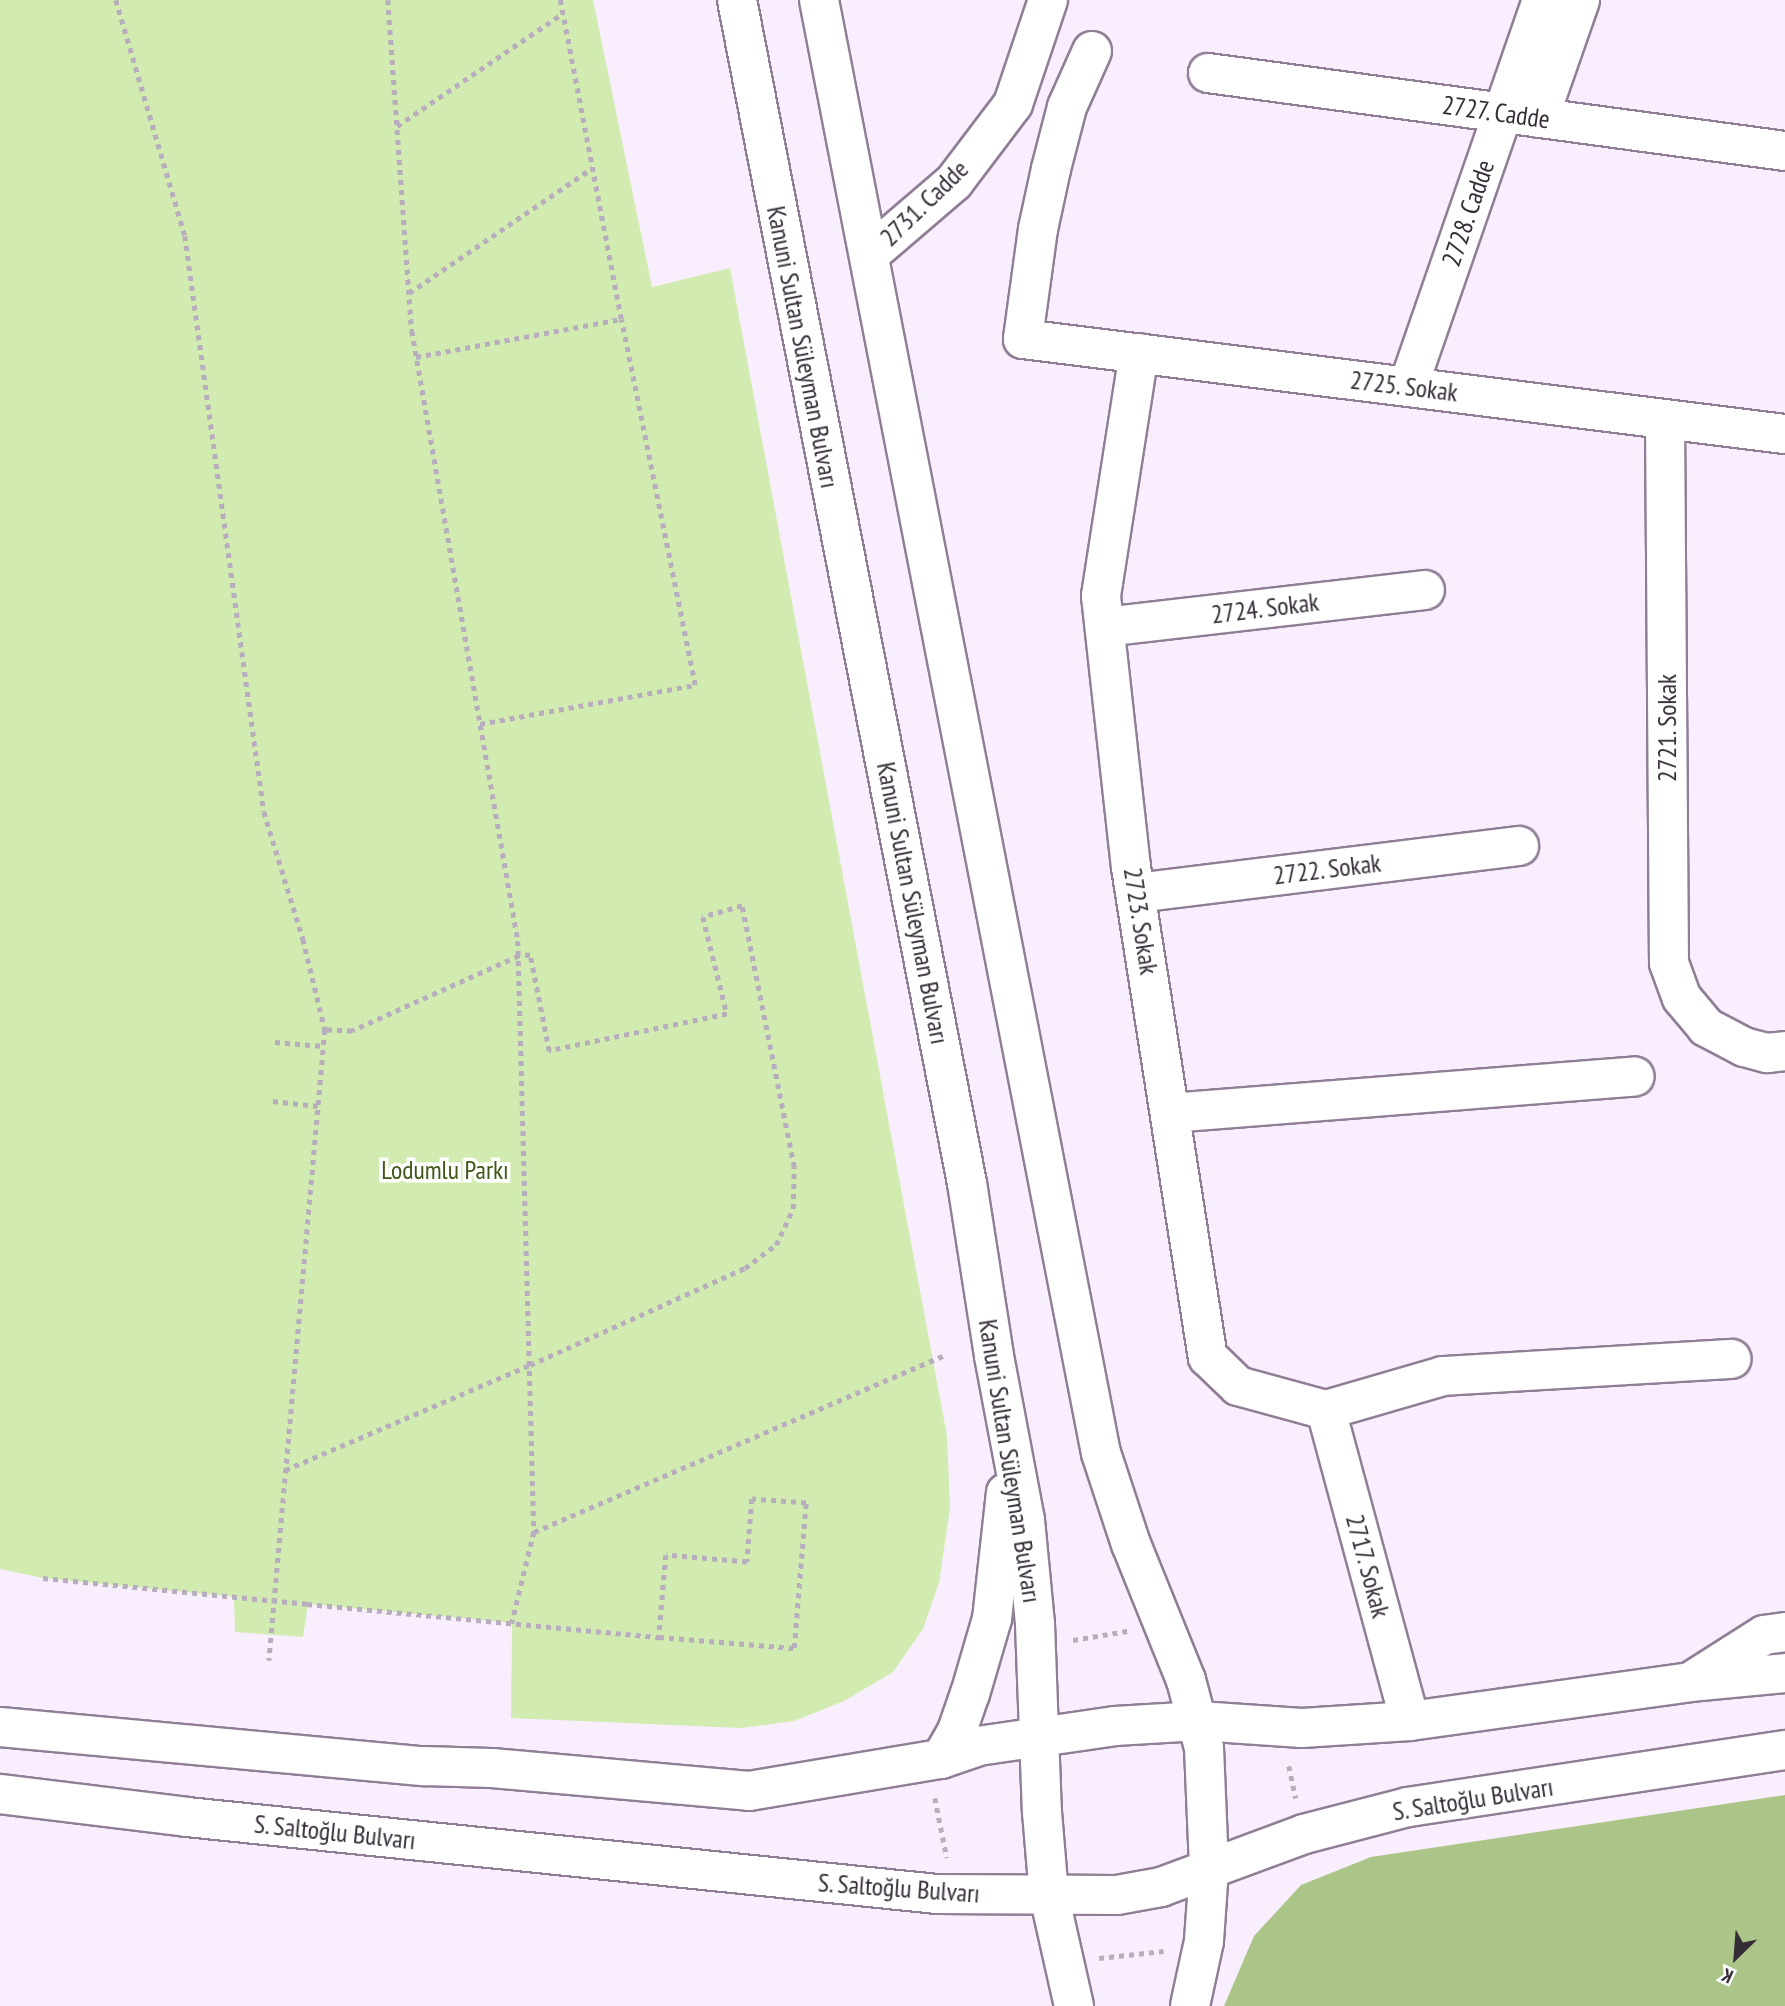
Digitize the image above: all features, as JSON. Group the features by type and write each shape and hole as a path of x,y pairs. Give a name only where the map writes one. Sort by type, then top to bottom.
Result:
{"main road":[{"name":"Kanuni Sultan Süleyman Bulvarı","path":"737,0 967,1183 1025,1520 1035,1624 1042,1812 1049,1895 1074,2006"},
{"path":"819,0 1101,1453 1199,1721 1204,1748 1209,1869 1204,1941 1191,2006"},
{"name":"2731. Cadde","path":"870,254 954,182 1013,104 1048,0"},
{"name":"2728. Cadde","path":"1408,387 1521,115 1542,0"},
{"path":"1521,115 1580,0"},
{"name":"2725. Sokak","path":"1092,51 1067,107 1051,169 1038,229 1023,338 1785,434"},
{"name":"2727. Cadde","path":"1208,73 1785,151"},
{"name":"2723. Sokak","path":"1139,353 1101,596 1136,893 1208,1357 1238,1386 1326,1410"},
{"name":"2721. Sokak","path":"1665,419 1669,962 1682,998 1706,1027 1744,1047 1767,1053 1785,1051"},
{"name":"2724. Sokak","path":"1105,627 1424,590"},
{"name":"2722. Sokak","path":"1136,893 1518,846"},
{"path":"1170,1113 1635,1076"},
{"path":"1326,1410 1443,1376 1731,1359"},
{"name":"2717. Sokak","path":"1326,1410 1410,1721"},
{"path":"938,1776 981,1662 997,1601 1011,1446"},
{"path":"1690,1682 1764,1635 1785,1632"},
{"path":"0,1727 424,1766 492,1768 749,1791 938,1776 978,1746 1115,1726 1199,1721 1302,1728 1410,1721 1690,1682 1785,1673"},
{"name":"S. Saltoğlu Bulvarı","path":"0,1794 200,1818 909,1891 1117,1895 1161,1888 1314,1831 1408,1807 1785,1749"}],"path":[{"path":"116,0 185,236 264,812 303,939 325,1030 269,1661"},
{"path":"388,0 416,357 519,956 534,1532 512,1623"},
{"path":"480,724 695,685 560,0"},
{"path":"397,126 563,13"},
{"path":"409,293 592,168"},
{"path":"416,357 621,319"},
{"path":"285,1470 530,1365 745,1268 776,1245 793,1209 794,1167 742,906 703,917 727,1014 549,1051 530,956 519,956 352,1031 325,1030"},
{"path":"275,1042 323,1046"},
{"path":"273,1101 318,1106"},
{"path":"534,1532 945,1355"},
{"path":"43,1578 659,1637 794,1648 806,1503 752,1499 747,1562 666,1555 659,1637"},
{"path":"1066,1641 1130,1630"},
{"path":"1288,1765 1298,1808"},
{"path":"938,1776 949,1865"},
{"path":"1095,1959 1164,1951"}],"green space":[{"name":"Lodumlu Parkı","path":"0,0 593,0 652,287 730,268 947,1436 950,1508 939,1583 923,1629 893,1672 844,1701 794,1721 741,1728 511,1718 512,1623 308,1604 303,1637 235,1632 234,1597 43,1578 0,1569"},
{"path":"1785,1795 1785,2006 1224,2006 1254,1936 1301,1885 1371,1857"}]}
